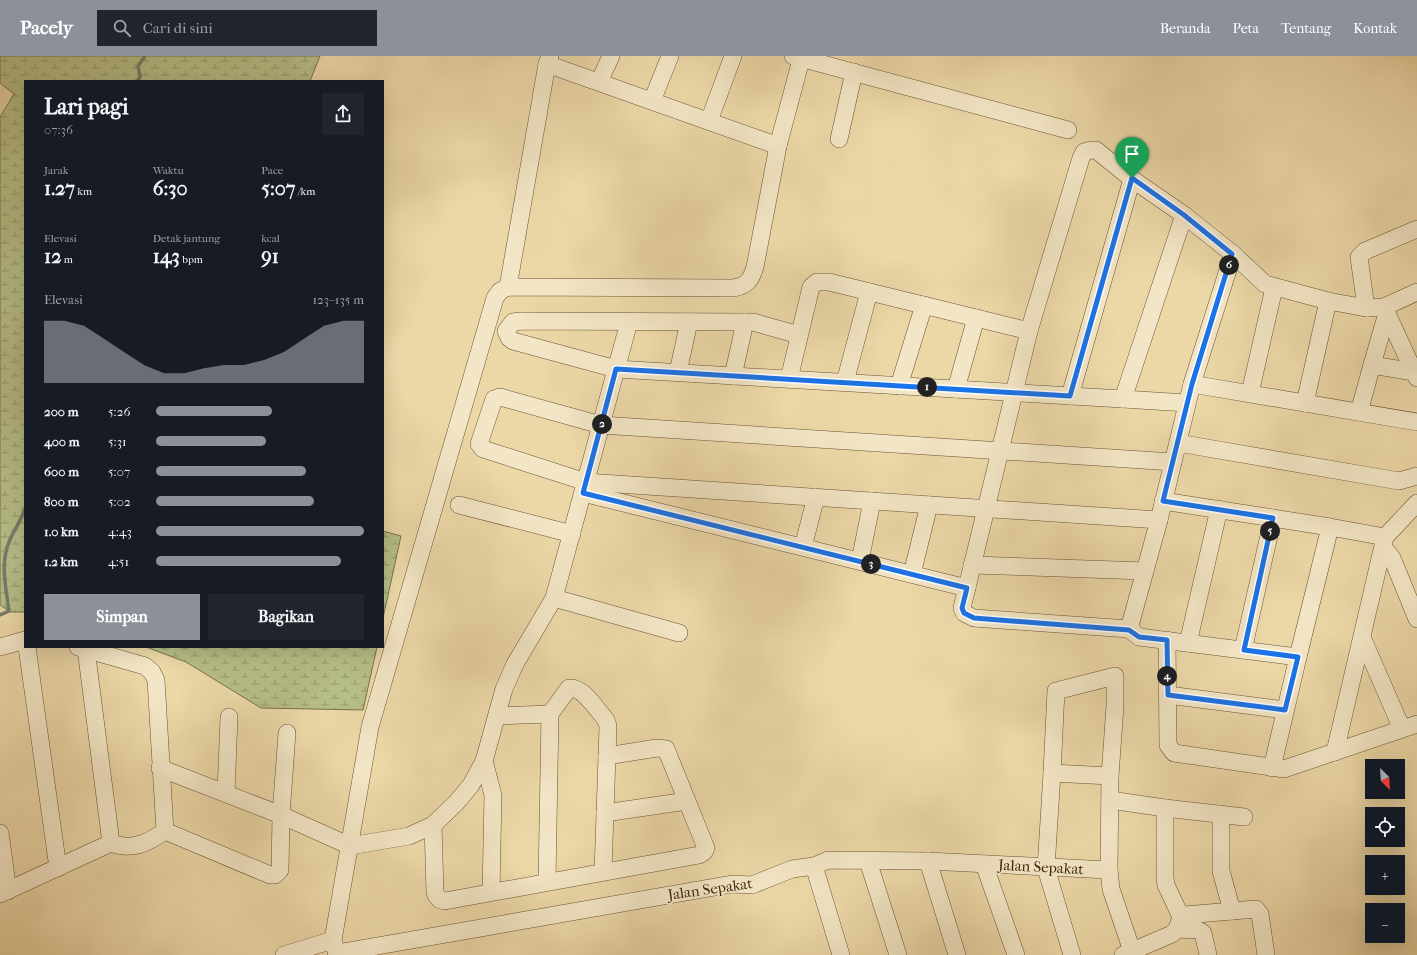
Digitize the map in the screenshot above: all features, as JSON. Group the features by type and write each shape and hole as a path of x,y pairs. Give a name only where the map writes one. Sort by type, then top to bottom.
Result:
{"street":[{"path":"599,82 611,56"},
{"path":"652,101 670,56"},
{"path":"709,121 733,56"},
{"path":"335,949 340,895 350,846 370,727 495,298 500,291 508,287 733,288 743,286 751,279 755,267 778,146 799,57 1068,130"},
{"path":"508,287 548,60 599,82 778,146"},
{"path":"838,139 854,72"},
{"path":"1298,657 1139,637 1129,630 974,618 964,613 962,608 985,508 1029,331 1081,158 1084,152 1096,150 1184,215 1232,254 1265,284 1274,288 1328,301 1385,310 1417,292"},
{"path":"1070,396 1132,178"},
{"path":"1124,399 1184,215"},
{"path":"1366,308 1359,257 1365,251 1417,229"},
{"path":"1129,630 1159,520 1192,384 1232,254"},
{"path":"789,379 811,287 817,282 829,282 1029,331"},
{"path":"1250,394 1274,288"},
{"path":"845,382 869,292"},
{"path":"1305,403 1328,301"},
{"path":"899,386 924,305"},
{"path":"1372,365 1416,375 1411,351 1385,310"},
{"path":"1359,412 1385,310"},
{"path":"956,389 976,318"},
{"path":"799,335 753,322 520,321 513,322 506,331 509,338 514,341 616,369 1187,403"},
{"path":"160,768 281,815 350,846 410,836 433,825 456,803 471,785 484,761 504,689 515,664 554,598 629,322"},
{"path":"678,372 689,322"},
{"path":"733,376 745,322"},
{"path":"1192,384 1417,422"},
{"path":"967,588 803,547 584,487 483,449 480,441 494,399 500,397 601,425 1173,462"},
{"path":"1178,442 1399,481 1417,476"},
{"path":"584,487 816,497 1159,520"},
{"path":"803,547 816,497"},
{"path":"860,561 872,501"},
{"path":"1163,501 1330,527 1384,542 1417,619"},
{"path":"1335,752 1384,542 1417,503"},
{"path":"459,505 572,534"},
{"path":"912,574 929,505"},
{"path":"1188,643 1219,509"},
{"path":"1244,650 1273,518"},
{"path":"1272,768 1330,527"},
{"path":"972,565 1145,571"},
{"path":"554,598 679,634"},
{"path":"1167,640 1168,745 1174,753 1284,769 1410,726 1362,637"},
{"path":"0,647 24,640"},
{"path":"27,648 58,868"},
{"path":"111,843 82,648 145,666 152,672 156,680 160,768 165,831"},
{"path":"1072,955 1046,868 1056,692 1115,676 1115,706 1110,776 1109,870 1111,889 1136,952 1172,934 1185,915 1256,908 1260,914 1266,955"},
{"path":"547,882 550,714 568,688 574,687 580,690 606,720 608,726 603,872"},
{"path":"1168,695 1285,710"},
{"path":"497,716 550,714"},
{"path":"226,793 229,717"},
{"path":"165,831 275,875 280,870 281,815 287,733"},
{"path":"433,825 437,898 445,900 603,872 704,852 706,848 666,748 657,748 607,756"},
{"path":"484,761 493,795 491,892"},
{"path":"1052,773 1110,776"},
{"path":"605,813 687,800"},
{"path":"1110,800 1244,817"},
{"path":"1165,808 1165,878 1179,923"},
{"path":"1221,814 1221,871 1232,911"},
{"path":"0,833 4,892 111,843 120,846 137,846 148,843 165,831"},
{"name":"Jalan Sepakat","path":"284,955 335,949 732,884 752,884 792,869 814,866 828,860 928,861 1109,870"},
{"path":"868,861 898,955"},
{"path":"928,861 957,955"},
{"path":"984,864 1016,955"},
{"path":"814,866 841,955"},
{"path":"1179,923 1202,933 1208,955"}],"green space":[{"path":"0,56 320,56 310,80 24,80 24,612 10,612 0,605 0,117 14,94 0,83"},
{"path":"384,531 401,536 384,613"},
{"path":"149,648 377,648 363,710 261,708 186,662"}],"waterway":[{"path":"138,80 140,77 138,66 145,56"},
{"path":"0,615 9,611 4,576 6,550 24,511"}],"route":[{"path":"1132,178 1184,215 1232,254 1192,384 1163,501 1273,518 1244,650 1298,657 1285,710 1168,695 1167,640 1139,637 1129,630 974,618 964,613 962,608 967,588 583,493 616,369 1070,396 1132,178"}]}
